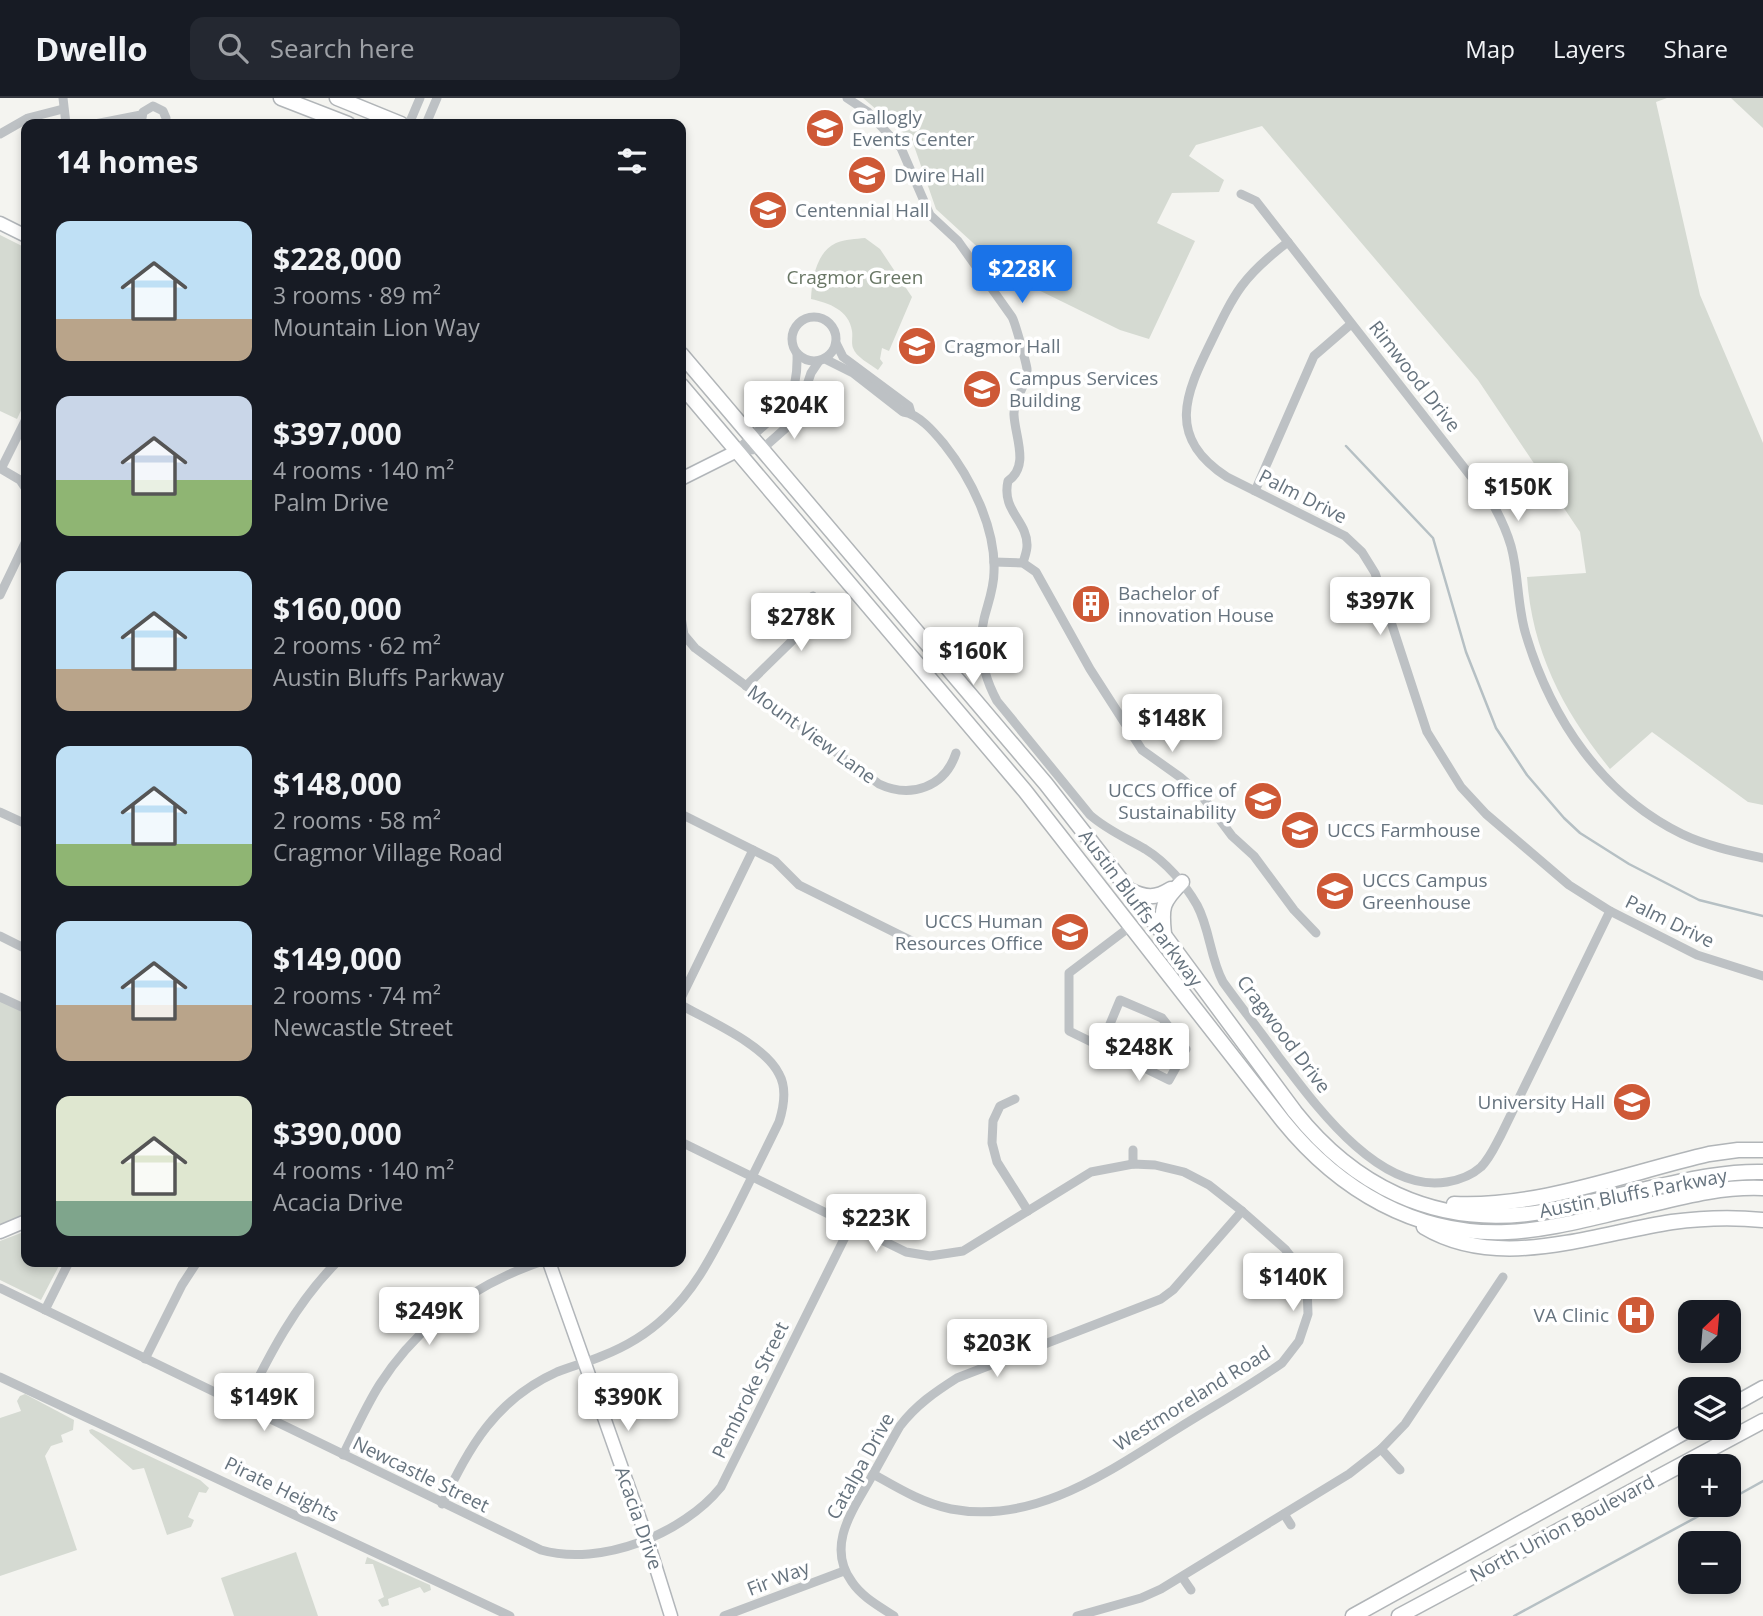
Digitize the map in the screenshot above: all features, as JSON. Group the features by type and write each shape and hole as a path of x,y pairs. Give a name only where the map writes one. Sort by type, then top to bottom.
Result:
{"main road":[{"path":"281,98 335,119"},
{"path":"337,98 389,119"},
{"name":"Austin Bluffs Parkway","path":"686,360 993,720 1164,935 1287,1101 1325,1147 1342,1162 1381,1187 1424,1205 1468,1214 1504,1216 1529,1214 1713,1174 1763,1172"},
{"name":"Austin Bluffs Parkway","path":"686,391 1025,791 1300,1143 1352,1188 1388,1208 1406,1214 1466,1230 1506,1232 1563,1224 1701,1193 1763,1188"},
{"path":"1128,889 1143,896 1154,897 1182,883"},
{"path":"1131,926 1141,925 1164,935 1163,906 1169,894 1182,883"},
{"path":"1424,1205 1504,1203 1709,1154 1763,1150"},
{"path":"1406,1214 1428,1229 1462,1242 1520,1248 1578,1241 1671,1223 1715,1219 1763,1220"},
{"path":"1741,1400 1763,1388"},
{"name":"North Union Boulevard","path":"1399,1616 1763,1421"},
{"name":"North Union Boulevard","path":"1353,1616 1678,1436"}],"street":[{"path":"63,98 65,119"},
{"path":"411,119 420,98"},
{"path":"428,119 437,98"},
{"path":"847,98 869,112 901,148 930,215 958,241 1014,321 1027,370 1015,403 1014,414 1020,466 1014,477 1008,481 1007,499 1027,542 1023,563"},
{"path":"142,119 149,107 157,107 165,114 166,119"},
{"path":"26,119 63,109"},
{"path":"0,134 21,122"},
{"name":"Rimwood Drive","path":"1241,194 1255,201 1494,506 1511,546 1522,621 1538,669 1548,693 1580,748 1600,773 1625,797 1654,819 1700,841 1763,858"},
{"path":"0,223 21,234"},
{"name":"Palm Drive","path":"1288,242 1256,267 1235,293 1188,396 1187,422 1192,442 1216,470 1345,536 1362,552 1375,573 1427,732 1450,772 1472,800 1500,828 1569,885 1609,911 1697,955 1763,976"},
{"path":"686,476 737,451 779,413 789,401 797,383 797,354 792,343 795,328 805,319 817,317 828,322 835,331 833,352 811,373 797,415 762,449 737,451"},
{"path":"1255,491 1314,356 1351,324"},
{"name":"Cragwood Drive","path":"836,342 844,357 909,406 911,413 939,438 960,467 985,519 994,562 993,584 982,629 981,653 987,681 997,701 1090,815 1109,830 1153,854 1182,883 1203,919 1214,965 1223,982 1316,1106 1337,1130 1364,1153 1394,1171 1430,1183 1451,1182 1480,1168 1492,1152 1609,911"},
{"path":"797,354 807,360 822,360"},
{"name":"Cragwood Drive","path":"822,360 853,373 903,412 911,413"},
{"path":"21,429 1,469 21,482"},
{"path":"0,595 2,584 21,550"},
{"path":"994,562 1023,563 1034,569 1076,645 1142,750 1180,777 1207,803 1316,933"},
{"path":"746,686 799,634 810,613 813,596"},
{"name":"Mount View Lane","path":"686,639 879,784 904,791 931,785 946,773 953,764 956,753"},
{"path":"0,811 21,822"},
{"path":"686,816 775,861 799,885 918,944"},
{"path":"686,988 754,850"},
{"path":"1100,1048 1120,1000 1162,1018 1186,1049 1169,1080 1100,1048 1069,1031 1069,973 1131,926"},
{"path":"0,936 21,946"},
{"path":"0,997 21,1008"},
{"path":"442,1504 473,1444 498,1412 542,1380 602,1357 635,1340 677,1306 706,1268 752,1177 783,1109 780,1074 755,1049 686,1008"},
{"path":"1015,1099 1000,1106 993,1121 992,1143 998,1162 1028,1211"},
{"name":"Westmoreland Road","path":"686,1144 906,1252 930,1256 963,1251 1091,1172 1133,1164 1155,1165 1184,1172 1209,1185 1242,1211 1294,1259 1307,1285 1308,1314 1304,1330 1292,1352 1282,1363 1090,1483 1039,1502 988,1510 951,1509 916,1498 873,1474"},
{"path":"1133,1150 1133,1164"},
{"name":"Catalpa Drive","path":"844,1571 841,1557 842,1532 900,1426 922,1401 957,1378 1161,1299 1173,1290 1242,1211"},
{"path":"0,1232 21,1223"},
{"name":"Pembroke Street","path":"647,1539 680,1524 698,1512 721,1487 852,1225"},
{"path":"45,1310 66,1267"},
{"path":"145,1359 194,1267"},
{"path":"244,1407 294,1314 333,1267"},
{"path":"343,1455 379,1386 401,1355 422,1333 472,1293 510,1272 525,1267"},
{"name":"Acacia Drive","path":"551,1267 647,1539 671,1616"},
{"path":"1078,1616 1141,1598 1182,1577 1349,1474 1381,1449 1405,1424 1503,1278"},
{"name":"Newcastle Street","path":"0,1288 541,1550 585,1556 647,1539"},
{"name":"Pirate Heights","path":"0,1377 510,1616"},
{"path":"1381,1449 1400,1470"},
{"path":"1284,1514 1291,1525"},
{"path":"844,1571 862,1594 894,1616"},
{"name":"Fir Way","path":"724,1616 844,1571"},
{"path":"1182,1577 1191,1590"}],"green space":[{"path":"863,98 1667,98 1656,102 1700,295 1763,443 1763,805 1748,802 1652,732 1610,769 1593,747 1565,703 1543,656 1530,604 1527,577 1586,573 1580,532 1478,380 1262,126 1196,145 1189,156 1224,180 1219,192 1172,193 1157,223 1195,241 1149,339 1120,330 1008,275 936,209 912,140"},
{"path":"1731,98 1763,98 1763,128"},
{"path":"0,235 21,246 21,411 17,419 0,411"},
{"name":"Cragmor Green","path":"865,238 880,249 912,297 889,351 882,348 880,359 883,363 878,370 860,357 852,346 852,333 847,318 831,305 811,299 814,275 829,247 850,239"},
{"path":"0,1001 21,1011 21,1217 0,1226"},
{"path":"21,1233 21,1267 58,1267 41,1300 0,1280 0,1241"},
{"path":"25,1394 74,1420 73,1430 61,1435 63,1442 51,1446 45,1456 77,1550 0,1576 0,1418 21,1411 17,1401"},
{"path":"92,1429 200,1480 209,1488 206,1493 199,1492 188,1517 194,1520 191,1527 167,1535 144,1468 133,1470 90,1433 89,1430"},
{"path":"296,1552 318,1616 234,1616 221,1578"},
{"path":"367,1557 430,1585 431,1590 424,1593 420,1587 388,1599 389,1605 382,1607 378,1600 384,1597 373,1564 365,1564"}],"waterway":[{"path":"1346,446 1433,538 1466,652 1496,728 1527,775 1564,818 1580,833 1629,864 1699,900 1763,916"},
{"path":"1741,1493 1763,1481"},
{"path":"1514,1616 1697,1517"}],"place":[{"name":"Gallogly Events Center","path":"825,128"},
{"name":"Dwire Hall","path":"867,175"},
{"name":"Centennial Hall","path":"768,210"},
{"name":"Cragmor Hall","path":"917,346"},
{"name":"Campus Services Building","path":"982,389"},
{"name":"Bachelor of innovation House","path":"1091,604"},
{"name":"UCCS Office of Sustainability","path":"1263,801"},
{"name":"UCCS Farmhouse","path":"1300,830"},
{"name":"UCCS Campus Greenhouse","path":"1335,891"},
{"name":"UCCS Human Resources Office","path":"1070,932"},
{"name":"University Hall","path":"1632,1102"},
{"name":"VA Clinic","path":"1636,1315"}]}
